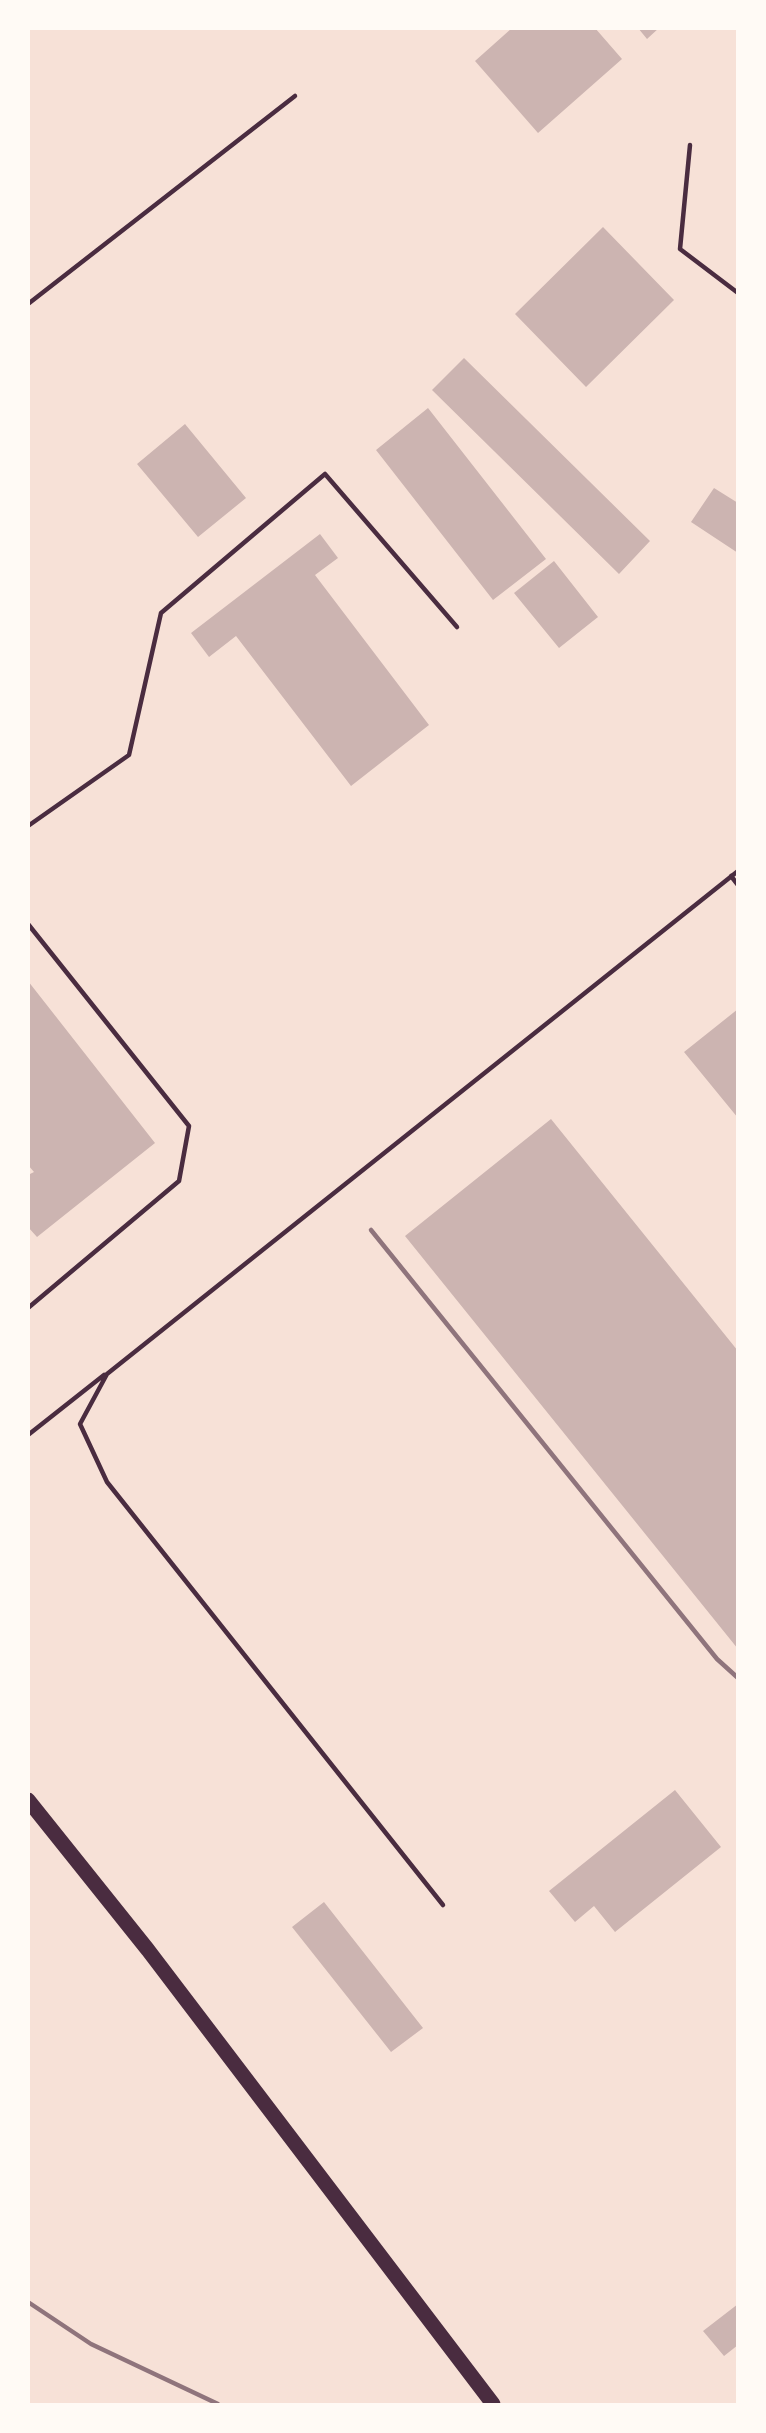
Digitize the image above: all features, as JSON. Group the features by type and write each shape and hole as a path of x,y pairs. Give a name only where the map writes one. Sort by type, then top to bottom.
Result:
{"main road":[{"path":"28,1800 148,1950 493,2404"}],"lane":[{"path":"28,303 295,96"},
{"path":"690,145 680,249 738,293"},
{"path":"28,826 129,755 161,613 325,474 457,627"},
{"path":"28,1435 738,871"},
{"path":"731,876 738,885"},
{"path":"28,924 189,1126 179,1181 28,1308"},
{"path":"106,1374 80,1424 107,1482 443,1905"}],"building":[{"path":"512,28 595,28 622,59 538,133 475,61"},
{"path":"638,28 659,28 647,39"},
{"path":"603,227 674,300 586,387 515,314"},
{"path":"464,358 650,541 619,574 432,390"},
{"path":"428,408 546,559 493,600 376,450"},
{"path":"185,424 246,498 198,537 137,464"},
{"path":"714,488 738,503 738,553 691,522"},
{"path":"320,534 338,558 315,575 429,725 351,786 236,636 209,657 191,633"},
{"path":"554,561 598,617 559,648 514,593"},
{"path":"28,981 155,1143 37,1237 28,1227 28,1175 34,1172 28,1165"},
{"path":"738,1009 738,1118 684,1052"},
{"path":"551,1119 738,1351 738,1649 405,1236"},
{"path":"675,1790 721,1847 615,1932 594,1906 575,1922 549,1891"},
{"path":"324,1902 423,2028 391,2052 292,1927"},
{"path":"738,2304 738,2345 724,2356 703,2331"}],"railway":[{"path":"371,1230 717,1659 738,1678"},
{"path":"28,2302 91,2344 218,2404"}]}
